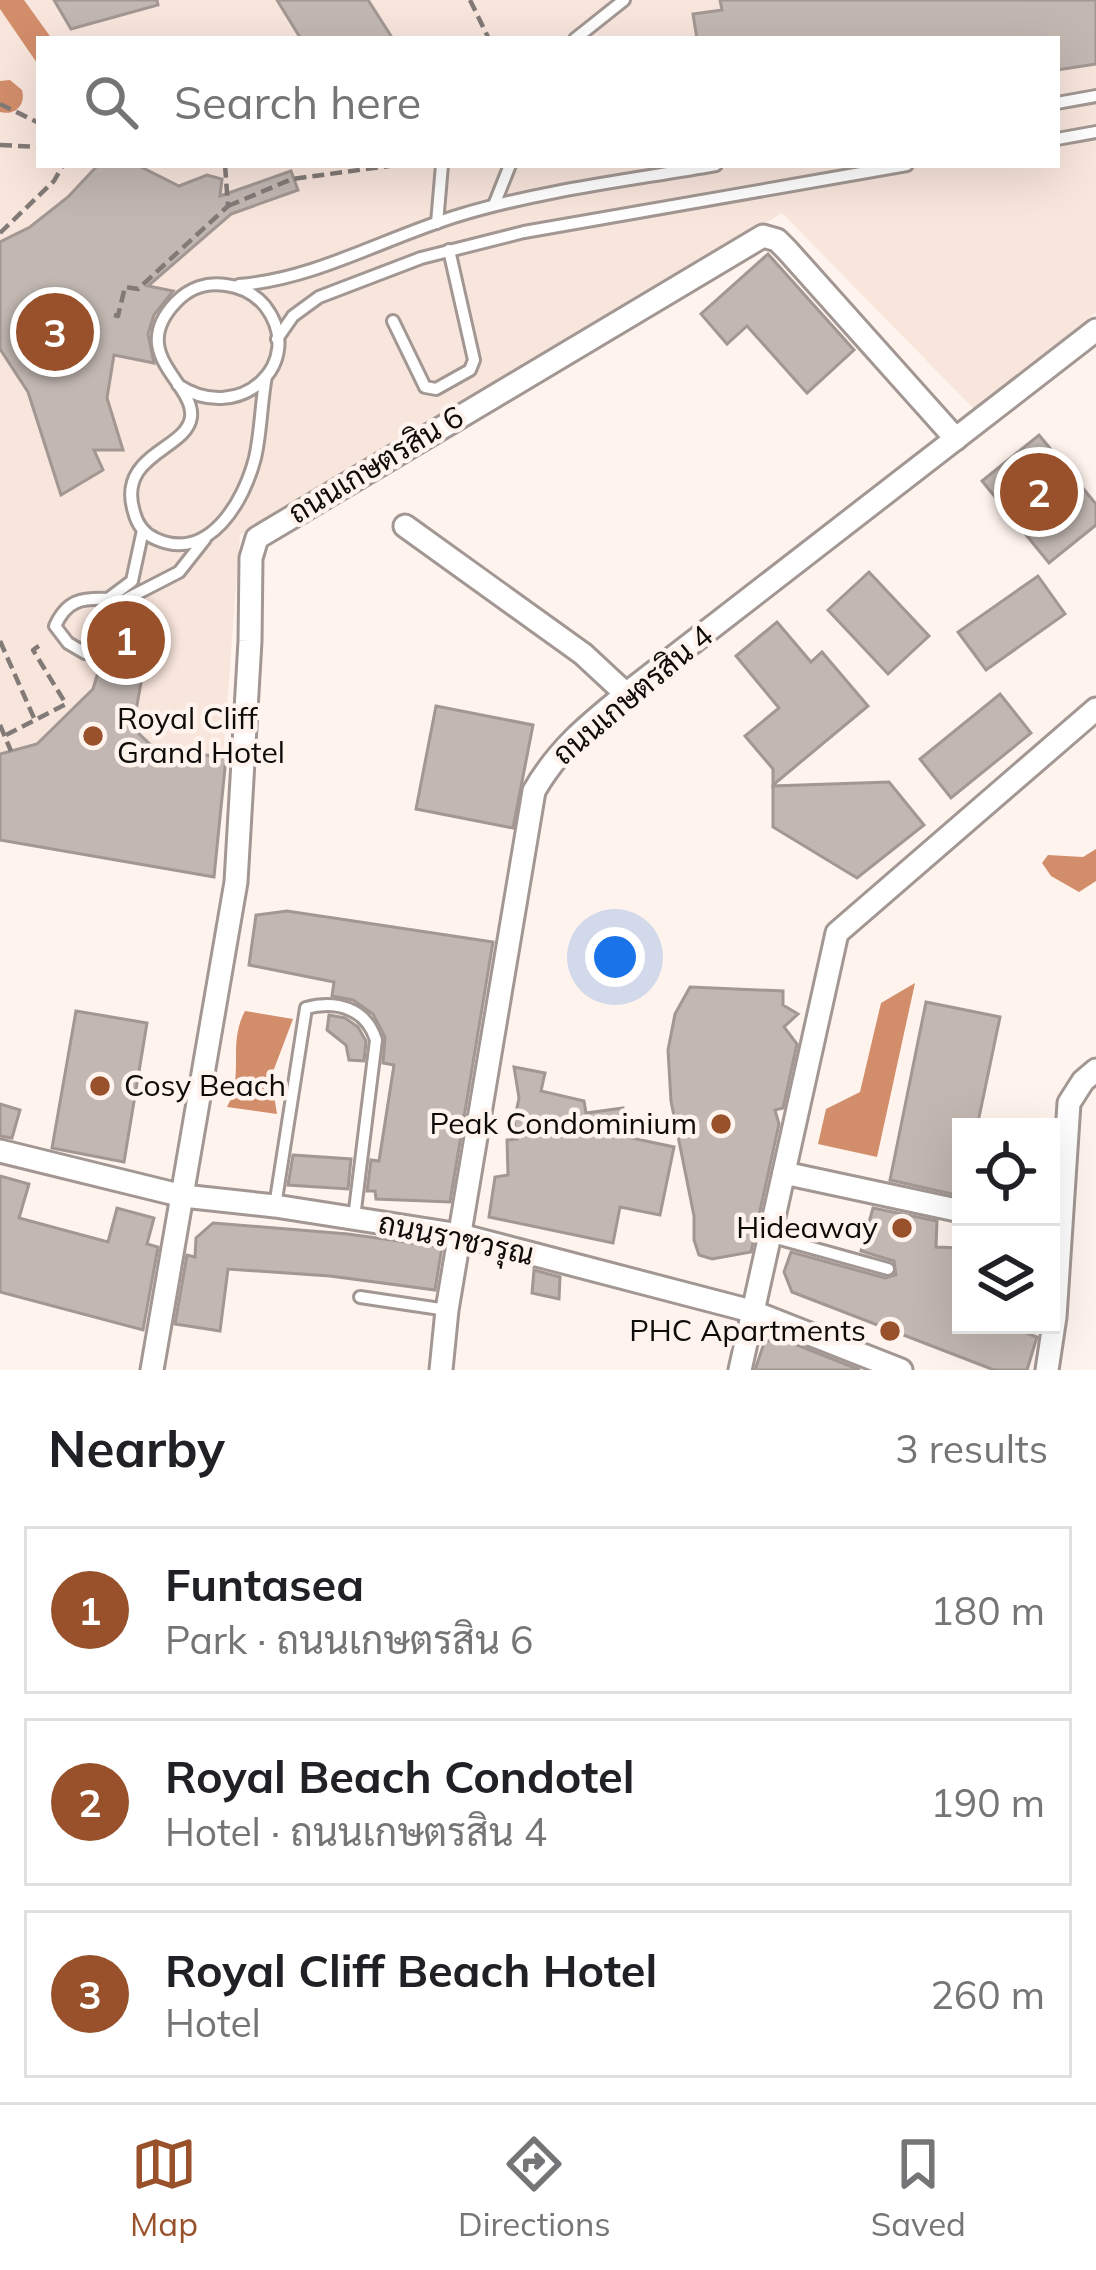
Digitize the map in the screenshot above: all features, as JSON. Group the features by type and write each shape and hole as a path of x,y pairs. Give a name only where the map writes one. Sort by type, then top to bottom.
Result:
{"street":[{"name":"ถนนเกษตรสิน 6","path":"183,1196 236,882 251,558 257,538 763,236 787,250 956,439"},
{"name":"ถนนเกษตรสิน 4","path":"441,1370 534,791 564,745 626,694 1096,330"},
{"path":"405,526 583,654 626,694"},
{"path":"740,1370 837,932 1096,710"},
{"path":"1060,1139 1069,1103 1082,1081 1096,1070"},
{"name":"ถนนราชวรุณ","path":"0,1151 183,1196 460,1235 751,1311 901,1370"},
{"path":"784,1173 952,1209"},
{"path":"152,1370 183,1196"},
{"path":"1047,1370 1055,1317 1056,1226"}],"lane":[{"path":"579,36 624,0"},
{"path":"1060,102 1096,96"},
{"path":"1060,138 1096,132"},
{"path":"437,223 442,168"},
{"path":"494,205 508,168"},
{"path":"266,376 256,456 242,492 215,532 178,572 107,608 86,653 68,643 55,626 62,611 80,598 108,599 132,580 143,530 130,500 133,482 154,455 188,427 189,401 166,369 160,330 167,312 195,288 297,275 494,205 699,168"},
{"path":"277,339 293,316 320,297 449,250 524,232 891,168"},
{"path":"393,321 425,386 436,389 470,370 474,360 449,250"},
{"path":"178,385 214,401 234,399 266,376 277,339 264,305 250,292 232,285"},
{"path":"143,530 172,544 205,539"},
{"path":"275,1206 306,1008 351,1008 364,1016 376,1040 354,1218"},
{"path":"769,1236 888,1269"},
{"path":"360,1298 447,1310"}],"path":[{"path":"470,0 488,36"},
{"path":"0,104 36,122"},
{"path":"0,145 36,147"},
{"path":"0,233 53,182 61,168"},
{"path":"225,168 228,206"},
{"path":"114,315 118,316 125,286 138,289 228,206 292,179 374,168"},
{"path":"0,641 35,720"},
{"path":"7,734 66,704 33,650 43,643"},
{"path":"0,725 11,752"}],"shaded area":[{"path":"0,0 1096,0 1096,312 975,410 782,213 240,535 214,877 0,840"},
{"path":"0,0 24,0 50,36 36,36 36,62 0,9"},
{"path":"10,80 22,90 21,105 15,111 0,112 0,81"},
{"path":"1096,849 1096,881 1079,892 1051,876 1042,863 1048,855 1083,857"},
{"path":"915,983 877,1157 818,1144 826,1109 860,1092 881,1003"},
{"path":"245,1011 293,1019 271,1077 277,1114 227,1107"}],"building":[{"path":"54,0 157,0 158,5 71,29"},
{"path":"277,0 368,0 391,36 299,36"},
{"path":"720,0 1096,0 1096,64 1060,70 1060,36 697,36 693,14 722,10"},
{"path":"95,168 143,168 179,186 207,175 222,179 220,196 291,171 298,190 231,214 148,286 173,291 154,315 148,334 154,363 114,355 107,398 123,450 94,450 103,470 61,495 28,392 0,349 0,242 30,227"},
{"path":"768,254 854,350 807,393 747,326 727,344 701,314"},
{"path":"1039,435 1096,504 1096,525 1049,563 982,481"},
{"path":"869,572 929,636 888,674 828,610"},
{"path":"1038,576 1065,614 986,670 958,632"},
{"name":"Royal Cliff Grand Hotel","path":"128,609 153,614 133,728 153,747 226,758 214,877 0,840 0,754 37,744 93,689 115,616"},
{"path":"777,622 811,662 822,652 868,706 773,785 773,769 745,736 779,708 736,656"},
{"path":"1000,694 1031,733 951,798 920,759"},
{"path":"436,706 533,725 513,828 416,809"},
{"path":"889,782 924,825 857,878 773,827 773,786"},
{"path":"287,911 493,942 450,1202 376,1199 375,1191 367,1191 371,1160 379,1161 394,1065 383,1063 385,1037 373,1014 353,1000 332,996 334,982 249,965 256,915"},
{"name":"Peak Condominium","path":"690,987 783,991 783,1005 798,1014 784,1027 797,1044 783,1108 775,1110 779,1124 751,1252 712,1259 699,1255 694,1240 694,1216 671,1101 668,1050 675,1014"},
{"path":"926,1002 1000,1017 979,1118 952,1118 952,1194 890,1180"},
{"name":"Cosy Beach","path":"76,1011 147,1023 124,1162 52,1148"},
{"path":"329,1015 358,1027 366,1041 364,1061 349,1060 346,1045 327,1030"},
{"path":"514,1067 545,1073 541,1091 584,1101 586,1113 623,1108 627,1137 674,1147 660,1215 620,1207 613,1243 489,1217 495,1177 508,1175 507,1140 517,1139 514,1122 519,1098"},
{"path":"0,1104 20,1110 12,1138 0,1136"},
{"path":"293,1155 351,1159 348,1189 288,1185"},
{"path":"0,1176 29,1184 19,1218 108,1242 117,1208 154,1218 147,1244 158,1247 143,1330 0,1292"},
{"path":"873,1208 937,1221 936,1247 952,1248 952,1334 1037,1337 1027,1370 994,1370 792,1292 784,1272 791,1252 885,1278 896,1275 894,1261 861,1251"},
{"path":"213,1223 442,1247 435,1290 228,1269 220,1331 175,1324 187,1255 195,1257 196,1238"},
{"path":"534,1270 560,1277 559,1299 532,1293"},
{"path":"777,1337 860,1370 755,1370 764,1343"}],"place":[{"name":"Royal Cliff Beach Hotel","path":"55,332"},
{"name":"Royal Beach Condotel","path":"1039,492"},
{"name":"Funtasea","path":"126,640"},
{"name":"Royal Cliff Grand Hotel","path":"93,736"},
{"name":"Cosy Beach","path":"100,1086"},
{"name":"Peak Condominium","path":"721,1124"},
{"name":"Hideaway","path":"902,1228"},
{"name":"PHC Apartments","path":"890,1331"}]}
